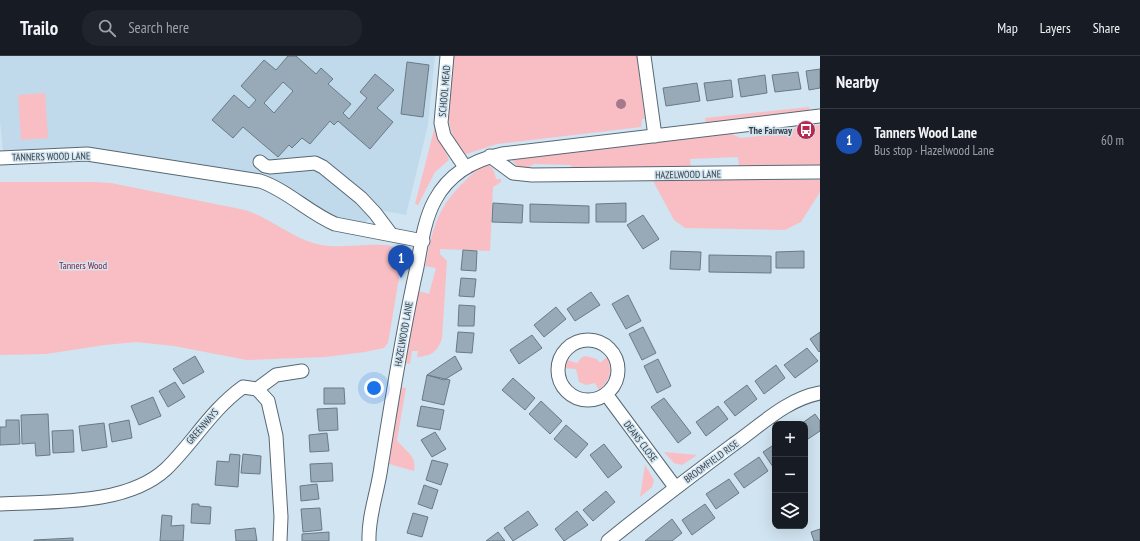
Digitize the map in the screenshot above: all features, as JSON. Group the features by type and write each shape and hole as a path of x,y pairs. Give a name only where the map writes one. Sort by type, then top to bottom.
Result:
{"street":[{"name":"SCHOOL MEAD","path":"447,56 441,122 444,136 465,167"},
{"path":"644,56 655,136"},
{"name":"HAZELWOOD LANE","path":"369,541 368,530 379,482 400,346 423,241 434,201 453,176 465,167 490,156 820,116"},
{"name":"TANNERS WOOD LANE","path":"0,158 87,154 260,181 275,188 322,218 335,224 390,233 423,241"},
{"name":"HAZELWOOD LANE","path":"490,156 513,173 532,175 820,172"},
{"path":"260,162 265,166 270,167 315,163 323,167 361,198 376,213 390,233"},
{"path":"590,340 599,342 612,351 617,360 618,377 613,387 606,394 599,398 584,399 570,394 564,388 559,372 560,362 570,347 581,341 590,340"},
{"path":"280,541 281,517 276,436 268,400 257,389 276,375 302,371"},
{"name":"GREENWAYS","path":"0,504 77,499 111,495 134,489 155,477 166,468 213,413 230,396 243,387 257,389"},
{"name":"BROOMFIELD RISE","path":"608,541 675,487 793,402 820,393"},
{"name":"DEANS CLOSE","path":"606,394 675,487"}],"shaded area":[{"path":"0,56 435,56 428,125 406,215 379,210 364,223 339,219 327,214 278,181 264,177 3,153 0,121"}],"green space":[{"path":"452,56 637,56 645,119 642,119 641,127 497,144 466,154 453,136 449,114 445,114"},
{"path":"45,93 48,138 21,140 18,95"},
{"path":"809,107 810,112 706,123 705,118"},
{"path":"820,125 820,165 813,167 739,168 738,157 690,159 691,170 576,170 570,165 534,164 524,170 519,168 512,160 729,133 741,138 788,133 797,127"},
{"path":"435,126 449,160 435,172 418,205 415,204"},
{"path":"486,165 493,170 496,179 501,179 501,182 493,187 490,251 440,249 440,254 447,261 442,338 436,350 430,354 417,357 418,351 412,351 410,364 404,363 419,291 429,294 436,268 425,266 434,229 442,209 448,199 475,171"},
{"path":"652,179 820,180 820,192 801,222 785,230 685,228 674,220"},
{"name":"Tanners Wood","path":"0,182 111,183 245,210 264,218 298,237 325,246 382,245 396,248 401,255 402,260 388,343 384,348 325,357 247,360 174,346 136,342 46,354 0,355"},
{"path":"586,356 597,359 600,363 607,357 609,362 610,371 608,379 599,390 595,383 586,385 579,382 576,369 565,368 567,360 577,363 582,357"},
{"path":"400,387 406,388 397,440 412,457 414,461 414,471 389,464"},
{"path":"664,452 697,455 682,465 674,463"},
{"path":"645,465 654,480 652,487 640,497"}],"building":[{"path":"288,56 296,56 316,74 321,68 333,79 328,84 351,104 343,113 349,119 367,98 360,92 375,74 394,90 377,108 393,122 370,149 338,121 334,125 330,121 310,144 302,138 292,148 289,145 278,157 243,127 233,138 212,120 234,95 249,108 256,100 241,86 264,60 276,70","holes":["283,82 293,91 274,113 264,103"]},
{"path":"407,62 429,65 423,117 401,114"},
{"path":"820,69 820,88 809,90 806,71"},
{"path":"798,72 801,89 775,92 772,75"},
{"path":"765,75 767,93 741,97 738,79"},
{"path":"731,80 733,97 707,101 704,83"},
{"path":"697,83 700,101 666,106 663,88"},
{"path":"493,203 523,205 522,223 492,222"},
{"path":"626,203 626,222 596,222 596,204"},
{"path":"530,204 589,206 589,223 530,222"},
{"path":"643,215 659,239 643,249 627,225"},
{"path":"463,250 477,251 476,271 461,270"},
{"path":"671,251 701,252 700,270 670,269"},
{"path":"804,251 804,268 776,268 776,252"},
{"path":"709,255 771,256 771,273 709,272"},
{"path":"461,278 476,279 474,297 459,296"},
{"path":"591,292 600,305 575,321 567,309"},
{"path":"628,295 641,321 626,329 612,304"},
{"path":"459,305 475,306 474,326 458,326"},
{"path":"556,307 566,319 544,337 534,325"},
{"path":"643,327 656,353 642,360 629,334"},
{"path":"458,332 474,333 472,353 456,352"},
{"path":"820,332 820,351 819,352 810,339"},
{"path":"532,335 542,348 519,364 510,350"},
{"path":"807,348 818,361 795,378 784,365"},
{"path":"195,356 204,372 183,384 173,369"},
{"path":"455,356 462,369 444,380 427,375"},
{"path":"658,359 671,386 657,393 644,366"},
{"path":"776,365 785,378 764,394 755,381"},
{"path":"427,375 450,380 444,405 422,400"},
{"path":"513,378 535,398 525,410 502,390"},
{"path":"175,382 185,397 168,407 159,391"},
{"path":"747,385 757,399 735,416 724,402"},
{"path":"324,388 344,388 345,404 324,404"},
{"path":"153,397 161,416 139,425 131,406"},
{"path":"664,398 691,433 678,443 651,407"},
{"path":"541,401 562,421 550,434 529,414"},
{"path":"421,406 444,410 440,430 417,426"},
{"path":"718,406 728,419 706,436 696,422"},
{"path":"337,408 338,430 319,431 317,409"},
{"path":"48,414 50,455 36,456 35,443 22,444 21,415"},
{"path":"815,414 820,421 820,431 808,439 808,421 805,421"},
{"path":"6,420 19,420 20,444 0,445 0,427 6,427"},
{"path":"129,420 132,438 112,442 109,424"},
{"path":"104,423 107,447 82,451 79,426"},
{"path":"566,425 588,444 576,458 554,439"},
{"path":"73,430 74,452 53,453 52,431"},
{"path":"435,432 446,449 432,457 421,440"},
{"path":"327,433 329,451 310,452 309,435"},
{"path":"604,444 622,467 608,478 590,455"},
{"path":"772,446 772,466 763,452"},
{"path":"230,454 240,455 238,487 215,485 217,461 229,462"},
{"path":"243,454 261,456 260,474 241,473"},
{"path":"759,457 768,471 744,488 734,474"},
{"path":"432,460 448,464 441,485 426,480"},
{"path":"332,463 333,481 311,482 310,464"},
{"path":"729,479 739,493 716,509 706,494"},
{"path":"317,484 319,499 301,501 300,486"},
{"path":"424,485 438,490 432,509 418,504"},
{"path":"606,491 615,502 593,521 583,510"},
{"path":"192,504 211,507 210,524 191,523"},
{"path":"705,504 715,518 692,535 682,520"},
{"path":"320,508 322,530 303,532 301,509"},
{"path":"528,511 538,525 513,541 504,528"},
{"path":"577,511 588,525 564,541 555,529"},
{"path":"413,513 428,517 422,537 407,533"},
{"path":"162,515 172,516 171,526 184,525 183,541 160,541"},
{"path":"672,519 682,533 672,541 645,541"},
{"path":"255,528 257,541 236,541 235,530"},
{"path":"820,529 820,541 814,541 811,532"},
{"path":"329,532 329,541 302,541 302,534"},
{"path":"498,532 505,541 486,541"},
{"path":"73,538 73,541 34,541 34,540"}],"place":[{"name":"The Fairway","path":"806,130"},
{"name":"Tanners Wood Lane","path":"401,278"}]}
